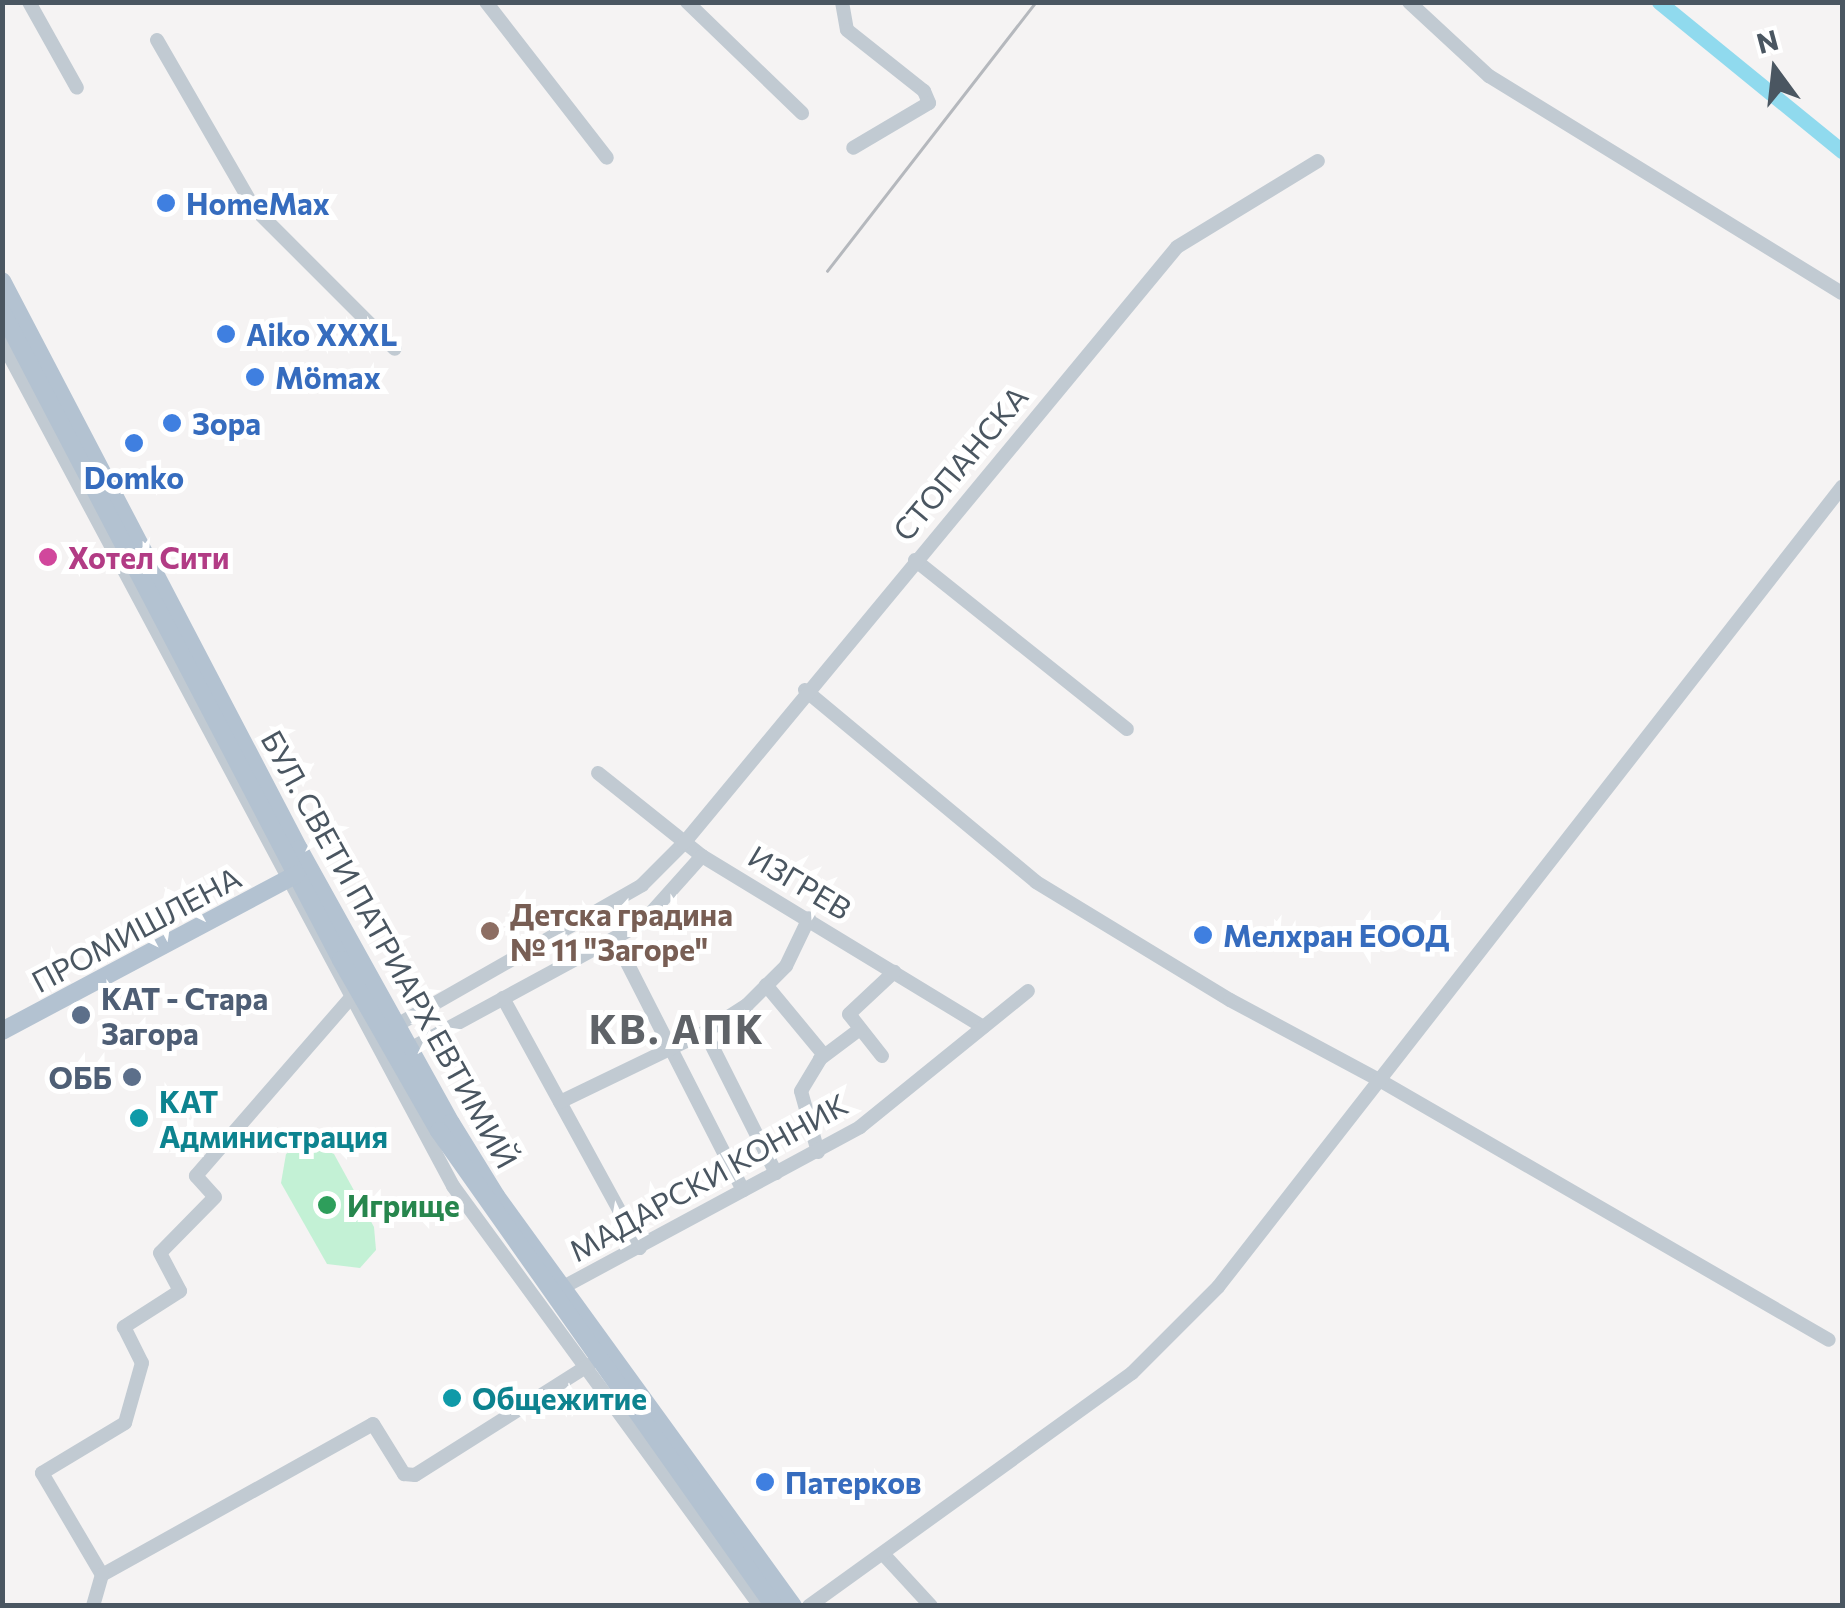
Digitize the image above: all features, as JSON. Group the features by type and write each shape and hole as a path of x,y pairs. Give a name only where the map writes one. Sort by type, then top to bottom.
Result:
{"main road":[{"name":"БУЛ. СВЕТИ ПАТРИАРХ ЕВТИМИЙ","path":"2,281 299,849 410,1049 557,1291 590,1364 774,1606"},
{"name":"БУЛ. СВЕТИ ПАТРИАРХ ЕВТИМИЙ","path":"2,312 353,994 439,1131 792,1606"},
{"path":"299,849 292,877 323,893"},
{"name":"ПРОМИШЛЕНА","path":"2,1031 292,877"}],"street":[{"path":"29,2 76,88"},
{"path":"486,2 608,158"},
{"path":"687,2 802,114"},
{"path":"842,2 847,30 924,91 929,103 853,148"},
{"path":"1409,2 1489,76 1842,293"},
{"path":"156,40 254,208 395,349"},
{"name":"СТОПАНСКА","path":"396,1025 642,885 684,843 805,690 1177,247 1318,161"},
{"path":"2,342 292,877"},
{"path":"809,1606 885,1556 1132,1373 1250,1251 1842,487"},
{"path":"915,560 1127,729"},
{"path":"805,690 1036,882 1230,1000 1382,1080 1829,1340"},
{"name":"ИЗГРЕВ","path":"598,773 702,856 810,918 983,1027"},
{"path":"410,1049 642,923 702,856"},
{"path":"560,1102 705,1032 786,966 810,918"},
{"path":"614,939 667,1049 743,1190"},
{"path":"882,1056 849,1014 894,972"},
{"path":"766,985 824,1055"},
{"name":"МАДАРСКИ КОННИК","path":"557,1291 860,1128 1028,990"},
{"path":"102,1575 42,1473 125,1423 142,1363 124,1327 180,1291 160,1253 215,1197 196,1176 353,994 453,1186 590,1364 760,1606"},
{"path":"503,998 640,1248"},
{"path":"818,1152 801,1091 824,1055 860,1029"},
{"path":"705,1032 776,1173"},
{"path":"93,1606 102,1575 373,1424 404,1474 415,1476 590,1364"},
{"path":"885,1556 931,1606"}],"green space":[{"name":"Игрище","path":"305,1141 334,1154 374,1227 376,1250 360,1268 327,1264 281,1183 286,1154"}],"waterway":[{"path":"1659,2 1842,151"}],"railway":[{"path":"827,271 1036,2"}],"place":[{"name":"HomeMax","path":"166,203"},
{"name":"Aiko XXXL","path":"226,334"},
{"name":"Mömax","path":"255,377"},
{"name":"Зора","path":"172,423"},
{"name":"Domko","path":"134,443"},
{"name":"Хотел Сити","path":"48,557"},
{"name":"Детска градина № 11 \"Загоре\"","path":"490,931"},
{"name":"Мелхран ЕООД","path":"1203,935"},
{"name":"КАТ - Стара Загора","path":"81,1015"},
{"name":"ОББ","path":"132,1077"},
{"name":"КАТ Администрация","path":"139,1118"},
{"name":"Игрище","path":"327,1205"},
{"name":"Общежитие","path":"452,1398"},
{"name":"Патерков","path":"765,1482"}],"district":[{"name":"КВ. АПК","path":"677,1028"}]}
